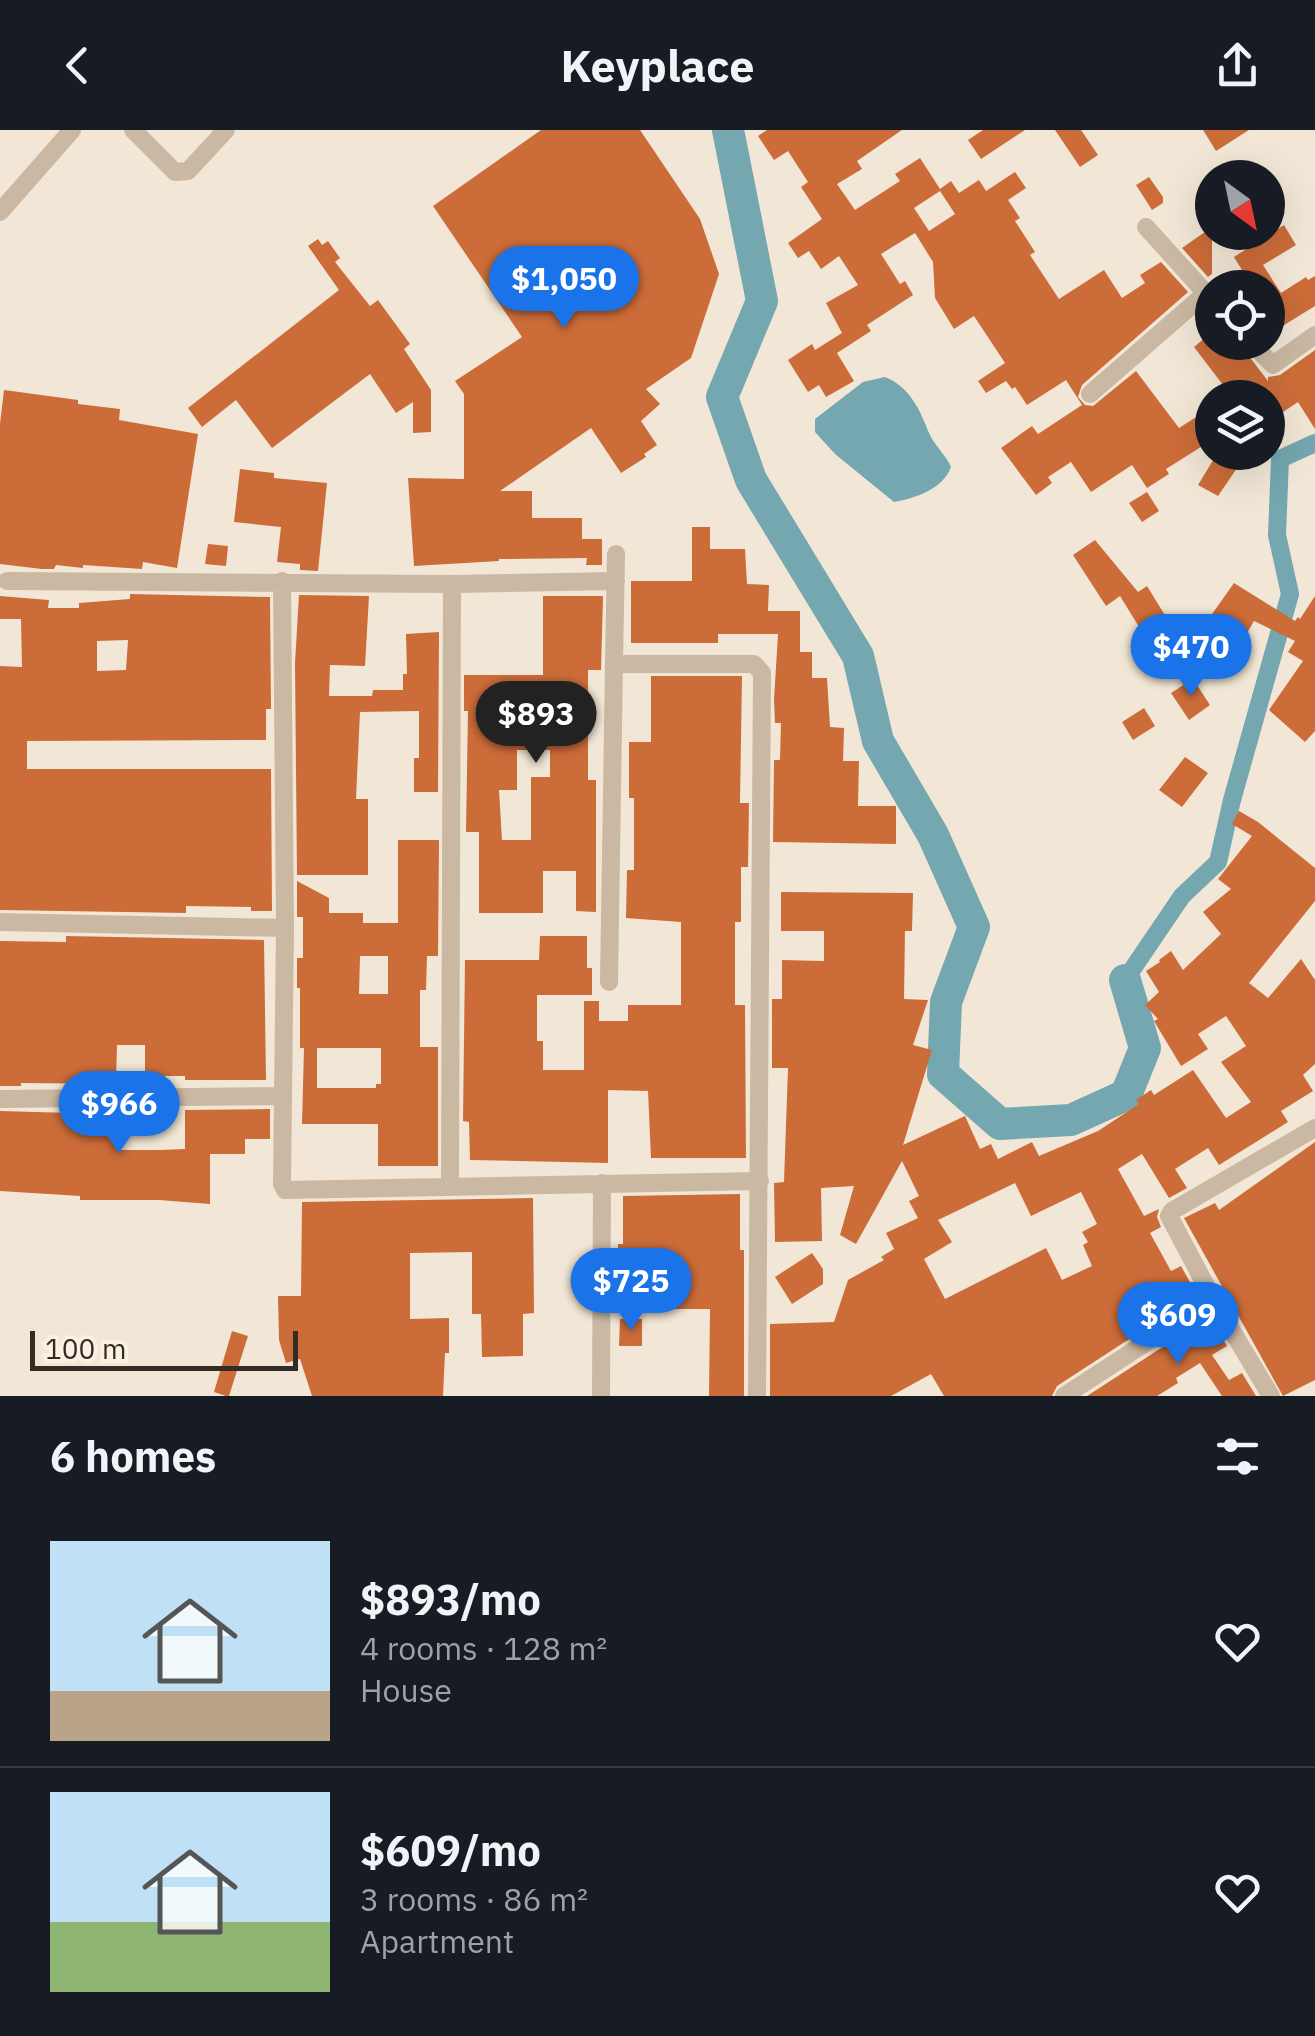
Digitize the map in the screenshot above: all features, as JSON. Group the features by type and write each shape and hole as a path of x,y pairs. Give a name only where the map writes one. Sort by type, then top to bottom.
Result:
{"street":[{"path":"0,212 72,130"},
{"path":"133,130 175,172 181,173 188,171 226,130"},
{"path":"1146,227 1195,281"},
{"path":"1090,394 1195,308"},
{"path":"1285,356 1315,335"},
{"path":"608,982 616,554"},
{"path":"7,581 616,581"},
{"path":"282,581 285,1190 760,1181"},
{"path":"450,1186 452,584"},
{"path":"614,664 754,664 762,673 757,1396"},
{"path":"0,922 285,928"},
{"path":"0,1099 283,1096"},
{"path":"1271,1396 1169,1216 1315,1128"},
{"path":"602,1183 602,1396"},
{"path":"1064,1396 1213,1298"}],"water":[{"path":"885,377 913,400 951,467 935,487 894,502 835,454 815,432 815,419 863,382"}],"building":[{"path":"541,130 640,130 700,219 719,274 691,358 646,389 660,404 641,421 657,445 644,454 646,457 621,473 591,428 500,491 532,491 532,518 582,518 582,539 602,539 602,565 586,565 587,558 499,559 414,566 408,478 464,479 464,394 455,381 522,337 433,206"},
{"path":"767,130 902,130 857,161 862,169 837,184 855,210 900,181 895,174 920,158 940,189 951,181 959,193 979,180 986,191 1015,172 1026,188 1008,200 1020,218 1015,221 1035,252 1030,255 1059,299 1104,270 1122,298 1145,283 1140,275 1161,262 1188,292 1082,385 1078,397 1085,405 1093,406 1136,371 1179,428 1195,418 1195,451 1166,469 1169,474 1147,488 1132,465 1091,492 1071,462 1048,477 1052,483 1036,495 1001,448 1032,426 1038,434 1082,405 1066,380 1027,405 1006,381 986,393 978,381 1005,363 974,316 954,329 935,298 933,262 915,233 881,254 900,284 905,281 913,295 867,325 871,331 837,353 854,381 826,397 819,385 808,392 788,360 812,344 815,350 842,333 826,303 858,285 839,256 821,269 809,251 798,258 788,243 822,219 801,187 808,182 788,151 774,160 758,136","holes":["940,191 955,214 929,231 914,208"]},
{"path":"983,130 1025,130 981,159 968,140"},
{"path":"1055,130 1081,130 1098,155 1080,167"},
{"path":"1203,130 1249,130 1216,151"},
{"path":"1149,177 1163,197 1163,203 1152,210 1136,185"},
{"path":"1285,227 1296,245 1263,265 1266,270 1242,270 1234,257 1245,250 1285,250"},
{"path":"318,239 322,245 328,241 340,258 335,262 370,306 378,300 410,344 404,349 431,390 431,432 413,433 413,402 396,413 370,374 272,448 236,400 202,427 188,408 339,290 308,246"},
{"path":"1195,239 1195,250 1212,250 1212,270 1202,270 1182,248"},
{"path":"1315,276 1315,306 1285,325 1285,290 1306,277 1308,280"},
{"path":"1315,350 1315,429 1298,402 1285,411 1285,380 1268,377 1280,375"},
{"path":"1204,360 1252,360 1267,380 1219,380"},
{"path":"4,390 120,409 119,420 198,434 177,568 143,562 142,569 56,565 54,569 42,569 0,564 0,424"},
{"path":"240,469 274,473 274,478 327,483 318,571 277,562 281,527 234,522"},
{"path":"1207,470 1236,470 1218,496 1198,485"},
{"path":"1147,492 1159,511 1142,522 1129,503"},
{"path":"692,527 710,527 710,549 745,549 747,584 769,585 768,611 800,611 800,652 812,652 812,678 827,678 830,727 844,728 843,761 859,761 858,806 896,806 896,844 773,842 774,760 780,760 781,723 775,723 774,700 778,634 718,634 718,643 631,643 631,581 692,581"},
{"path":"1095,540 1138,592 1147,586 1184,646 1160,661 1120,596 1106,606 1073,555"},
{"path":"208,544 228,546 226,566 205,564"},
{"path":"1234,583 1295,621 1315,596 1315,731 1305,742 1269,710 1303,661 1288,652 1295,641 1254,621 1244,638 1210,617"},
{"path":"130,594 270,597 271,709 266,709 266,740 27,741 27,769 271,769 272,911 186,906 186,913 0,910 0,666 22,667 21,619 0,619 0,596 49,600 48,608 79,608 79,603 130,599","holes":["128,640 126,670 97,671 97,641"]},
{"path":"299,595 369,596 365,666 330,665 329,696 372,696 373,690 403,690 403,674 407,674 406,634 439,632 438,792 414,792 419,711 360,712 356,799 368,799 368,875 297,875 295,663"},
{"path":"543,596 603,596 601,670 588,670 588,780 596,780 596,912 576,911 576,871 543,871 543,913 479,913 479,832 466,832 468,711 464,711 464,675 543,675","holes":["517,750 550,750 550,777 531,777 531,840 502,840 499,790 517,790"]},
{"path":"651,676 742,676 740,803 749,803 748,867 741,867 741,922 735,922 735,1005 745,1005 746,1158 651,1158 648,1091 608,1090 608,1163 470,1160 469,1122 463,1121 465,960 539,960 540,936 587,936 592,995 537,995 537,1041 543,1041 543,1070 584,1070 584,1001 599,1001 599,1021 628,1021 628,1005 681,1005 681,922 626,918 627,870 634,870 629,742 651,742"},
{"path":"1193,679 1210,705 1189,720 1171,693"},
{"path":"1144,708 1155,726 1133,740 1122,722"},
{"path":"1185,757 1208,773 1182,807 1159,790"},
{"path":"1239,811 1315,868 1315,901 1249,983 1268,998 1301,959 1315,980 1315,1064 1303,1075 1313,1091 1281,1111 1288,1122 1219,1165 1208,1148 1175,1169 1187,1188 1169,1198 1142,1154 1118,1169 1144,1216 1159,1209 1161,1227 1150,1233 1171,1271 1181,1266 1197,1295 1057,1386 1052,1396 944,1396 931,1374 891,1396 770,1396 770,1324 834,1322 848,1280 884,1260 881,1257 894,1249 886,1233 918,1218 909,1201 919,1196 902,1161 856,1244 840,1235 854,1186 821,1188 822,1241 775,1242 774,1183 784,1182 788,1068 772,1068 772,999 782,999 782,960 824,961 824,931 781,931 781,892 913,893 912,931 905,931 904,999 928,1000 913,1045 932,1050 903,1145 965,1116 980,1149 991,1144 998,1159 1032,1142 1039,1156 1098,1131 1139,1104 1136,1100 1151,1090 1154,1095 1193,1070 1226,1118 1251,1102 1221,1062 1246,1046 1226,1016 1198,1034 1208,1049 1181,1066 1154,1021 1158,1019 1145,1005 1159,992 1146,971 1171,951 1183,970 1221,934 1203,912 1231,889 1218,879 1252,836 1232,824","holes":["1015,1183 1031,1216 1081,1192 1097,1224 1082,1232 1092,1266 1062,1280 1046,1248 945,1299 924,1259 952,1242 938,1220"]},
{"path":"398,840 439,840 438,956 427,956 426,990 420,990 420,1047 438,1047 438,1166 378,1166 378,1124 302,1124 304,1048 300,1048 297,958 303,958 303,917 297,917 297,881 329,898 329,913 363,913 363,923 398,923","holes":["360,956 388,956 388,994 359,994","317,1048 381,1048 381,1084 376,1084 376,1088 317,1088"]},
{"path":"66,936 264,940 266,1080 145,1076 145,1045 117,1045 116,1084 0,1086 0,941 66,942"},
{"path":"270,1109 270,1139 245,1139 245,1154 210,1154 210,1204 80,1200 80,1196 0,1191 0,1111 71,1113 71,1118 102,1118 102,1113 117,1113 117,1150 160,1150 185,1149 185,1110"},
{"path":"1315,1142 1315,1380 1283,1396 1184,1218 1215,1203 1219,1210"},
{"path":"740,1194 744,1396 709,1396 710,1309 630,1309 631,1285 618,1285 623,1196"},
{"path":"533,1198 534,1313 523,1314 523,1356 482,1357 481,1314 472,1314 472,1252 410,1253 410,1319 449,1318 443,1396 312,1396 300,1359 286,1363 279,1340 278,1296 301,1296 302,1202"},
{"path":"812,1253 823,1269 823,1284 792,1304 775,1277"},
{"path":"1209,1317 1227,1346 1212,1355 1229,1380 1242,1373 1256,1396 1222,1396 1200,1363 1157,1396 1087,1396"},
{"path":"620,1319 642,1319 642,1346 619,1346"},
{"path":"232,1331 248,1336 226,1396 214,1392"}],"waterway":[{"path":"728,130 762,301 722,397 751,480 858,656 878,741 933,835 974,927 946,1002 943,1074 1000,1124 1071,1120 1126,1095 1145,1048 1125,980"},
{"path":"1125,980 1182,896 1218,862 1290,594 1277,535 1280,459 1315,443"}]}
